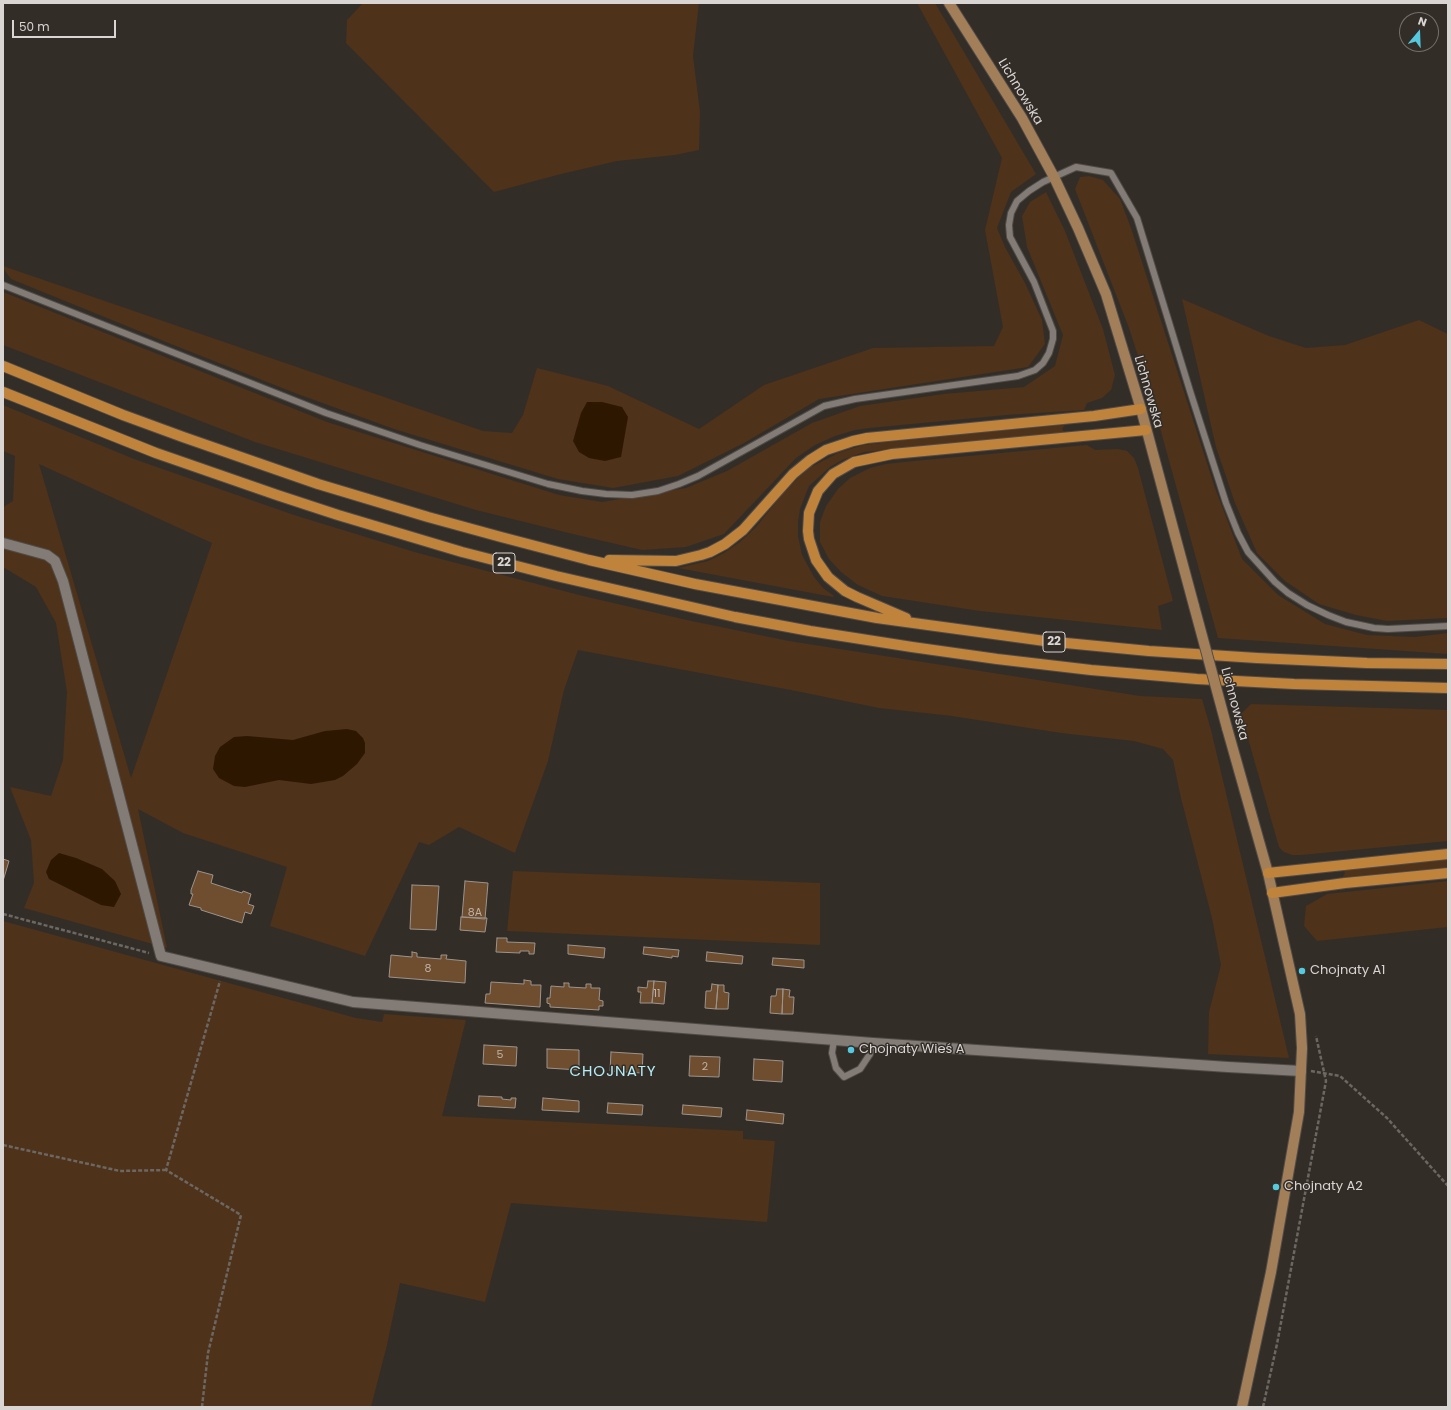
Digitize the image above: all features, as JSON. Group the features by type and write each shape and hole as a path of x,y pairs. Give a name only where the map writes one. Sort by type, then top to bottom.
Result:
{"main road":[{"name":"22","path":"3,366 129,417 292,475 435,519 589,560 736,592 920,625 1045,641 1189,654 1322,661 1448,664"},
{"name":"22","path":"3,392 156,453 338,515 488,559 608,589 735,617 810,631 912,647 1091,670 1197,679 1288,684 1448,688"},
{"path":"589,560 676,561 701,556 710,552 732,540 743,530 793,474 810,460 826,450 853,441 867,438 1094,416 1141,409"},
{"name":"22","path":"920,625 857,598 835,583 820,567 812,552 808,531 809,513 818,491 833,474 854,462 892,454 1146,430"},
{"path":"1268,873 1448,854"},
{"path":"1272,893 1345,883 1448,873"}],"street":[{"name":"Lichnowska","path":"949,3 1022,118 1054,177 1078,228 1106,294 1141,409 1227,728 1268,873 1300,1014 1301,1071 1299,1112 1271,1272 1242,1407"},
{"path":"3,543 47,555 55,561 63,581 161,956 353,1002 872,1043 1301,1071"}],"lane":[{"path":"3,285 326,412 420,446 548,484 582,491 632,495 679,484 698,476 810,413 835,403 1018,376 1035,370 1043,364 1049,353 1053,339 1053,331 1034,282 1010,237 1009,225 1011,214 1017,201 1029,191 1076,167 1111,173 1137,218 1226,503 1238,533 1248,552 1275,582 1307,606 1346,622 1374,628 1388,629 1448,626"},
{"path":"834,1040 832,1053 836,1068 844,1077 860,1069 870,1054 872,1043"}],"path":[{"path":"3,914 161,956"},
{"path":"166,1170 223,970"},
{"path":"1263,1407 1325,1089 1326,1081 1316,1036"},
{"path":"1301,1071 1340,1076 1387,1118 1448,1186"},
{"path":"3,1145 120,1171 166,1170 241,1215 208,1353 202,1407"}],"shaded area":[{"path":"363,3 699,3 693,56 700,112 699,150 675,155 617,161 494,192 346,43 347,20"},
{"path":"917,3 935,3 1036,174 1011,192 997,228 1042,320 1045,344 1028,367 819,399 744,443 678,476 613,488 558,479 394,429 295,393 11,279 3,268 3,266 483,431 512,433 523,415 537,368 608,386 699,429 764,385 873,348 994,346 1003,327 985,230 1002,158"},
{"path":"1089,176 1103,180 1120,199 1131,228 1215,488 1242,559 1278,595 1325,624 1367,635 1415,637 1448,633 1448,654 1218,638 1152,399 1129,328 1075,189 1080,177"},
{"path":"1046,192 1065,231 1103,329 1115,375 1111,390 1102,398 1087,403 1084,410 1006,415 870,428 855,430 835,436 815,445 796,458 724,534 686,547 642,550 476,510 255,442 3,345 3,292 327,422 559,495 602,502 686,488 727,471 812,423 860,406 944,394 1024,387 1055,366 1063,335 1027,247 1022,216 1030,202"},
{"path":"1182,299 1269,336 1306,348 1345,345 1419,320 1448,334 1448,618 1387,621 1356,615 1319,604 1285,581 1257,553 1235,503 1216,447"},
{"path":"587,402 602,402 622,407 628,417 621,457 605,461 589,458 579,452 573,441 581,413"},
{"path":"3,405 134,459 294,515 418,553 583,596 687,620 789,641 1140,696 1202,699 1211,730 1289,1058 1208,1054 1209,1012 1221,965 1212,918 1181,798 1173,760 1163,749 1134,741 1061,733 952,716 879,708 578,650 564,690 548,761 515,853 459,827 429,845 419,842 365,956 270,926 287,867 183,833 138,809 167,948 24,908 34,883 31,840 10,787 51,796 63,760 67,692 56,623 36,587 3,567 3,507 13,501 15,456 3,451","holes":["39,464 212,543 131,778"]},
{"path":"1065,425 1062,429 1065,433 864,452 842,460 830,467 809,486 800,509 798,536 802,555 814,577 823,588 834,596 833,597 678,568 708,561 724,553 740,542 756,527 798,478 811,467 838,453 863,445"},
{"path":"1087,445 1095,450 1118,449 1127,451 1134,458 1138,468 1173,601 1158,606 1162,630 980,611 882,596 858,585 841,572 829,559 820,542 820,522 826,506 838,489 850,478 870,468 886,464 914,461"},
{"path":"1251,704 1448,710 1448,841 1301,855 1292,855 1284,852 1279,847 1241,714"},
{"path":"347,729 356,731 363,738 365,743 365,753 357,764 343,776 335,780 311,784 279,780 245,787 234,786 219,778 213,769 215,756 220,747 234,737 247,736 293,740 325,731"},
{"path":"59,853 76,858 102,869 115,881 121,894 114,907 101,905 49,879 46,872 51,860"},
{"path":"1448,859 1448,867 1343,877 1345,873 1342,869"},
{"path":"513,871 820,883 820,945 507,931"},
{"path":"1448,881 1448,927 1317,941 1304,926 1306,906 1327,894"},
{"path":"3,921 356,1018 382,1022 384,1014 466,1020 442,1116 743,1131 743,1139 775,1141 767,1222 511,1203 485,1302 400,1283 387,1345 371,1407 3,1407"}],"building":[{"path":"3,859 9,861 3,881"},
{"path":"198,871 213,875 211,883 242,893 243,891 251,894 248,904 254,906 251,914 245,912 242,923 189,905 193,894 191,894 191,890"},
{"path":"465,881 488,883 485,919 462,917"},
{"path":"412,885 439,886 436,930 410,929"},
{"path":"461,917 487,918 485,932 460,930"},
{"path":"497,938 507,938 507,942 535,943 534,954 529,954 529,951 520,951 520,953 496,952"},
{"path":"568,945 605,948 604,958 568,954"},
{"path":"644,947 679,950 678,957 672,956 672,958 643,954"},
{"path":"412,952 417,953 417,957 441,959 441,955 447,955 446,959 466,961 465,983 389,977 391,955 412,957"},
{"path":"707,952 743,956 742,964 706,961"},
{"path":"773,958 804,960 804,968 772,965"},
{"path":"524,980 531,981 531,985 541,985 540,1007 485,1003 486,994 490,994 491,982 524,984"},
{"path":"648,981 654,981 652,1003 640,1003 641,992 638,992 638,987 647,988"},
{"path":"654,981 666,982 664,1004 652,1003"},
{"path":"564,983 569,983 569,987 586,988 586,984 591,984 591,988 600,988 599,1000 603,1001 603,1006 599,1006 599,1010 550,1007 550,1004 547,1003 547,998 550,998 551,986 564,987"},
{"path":"712,984 718,985 716,1009 705,1008 706,991 711,991"},
{"path":"718,985 724,985 724,992 729,993 728,1009 716,1009"},
{"path":"777,989 783,989 782,1014 770,1013 771,996 776,996"},
{"path":"783,989 790,990 789,997 794,997 793,1014 782,1014"},
{"path":"484,1045 517,1047 516,1066 483,1064"},
{"path":"547,1049 579,1050 579,1070 547,1068"},
{"path":"611,1052 643,1054 642,1073 610,1071"},
{"path":"690,1056 720,1057 719,1077 689,1076"},
{"path":"754,1059 783,1061 782,1082 753,1080"},
{"path":"479,1096 502,1097 502,1099 511,1100 511,1098 516,1098 515,1108 478,1106"},
{"path":"543,1098 579,1101 579,1112 542,1110"},
{"path":"608,1103 643,1105 642,1115 607,1113"},
{"path":"683,1105 722,1108 721,1117 682,1114"},
{"path":"747,1110 784,1114 783,1124 746,1120"}],"place":[{"name":"Chojnaty A1","path":"1302,971"},
{"name":"Chojnaty Wieś A","path":"851,1050"},
{"name":"Chojnaty A2","path":"1276,1187"}],"district":[{"name":"CHOJNATY","path":"613,1072"}]}
